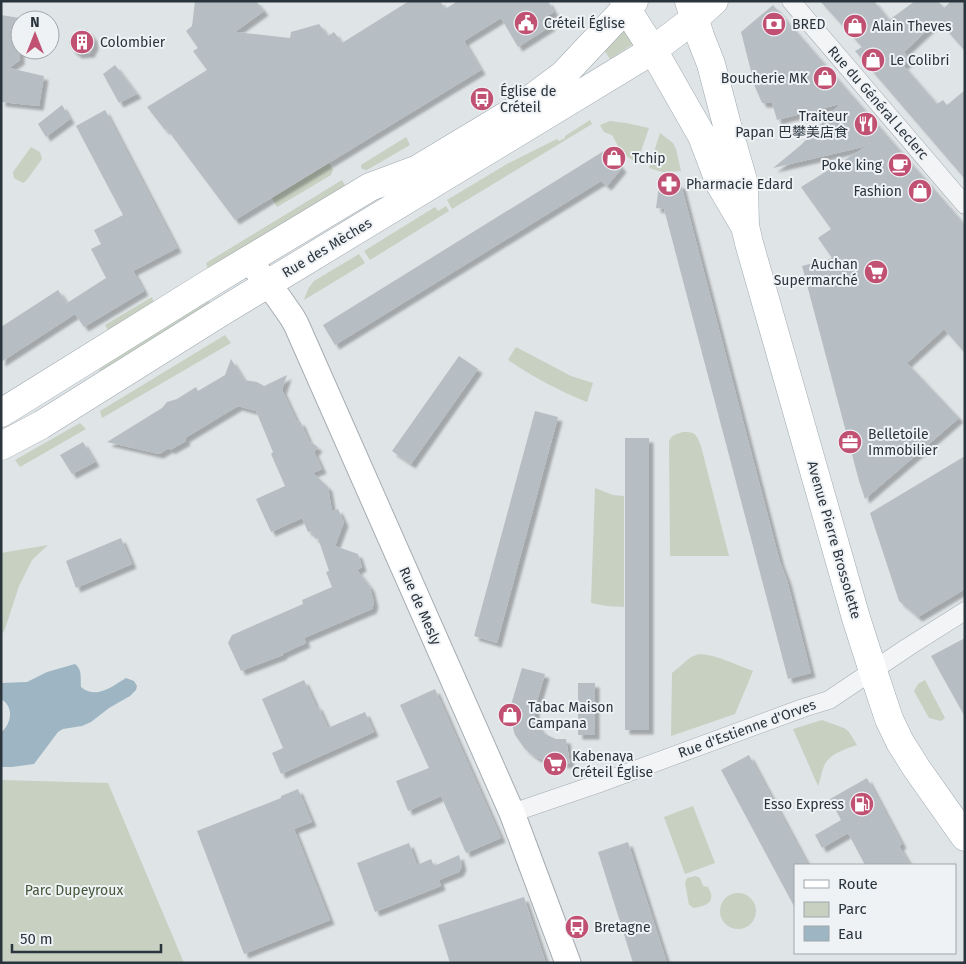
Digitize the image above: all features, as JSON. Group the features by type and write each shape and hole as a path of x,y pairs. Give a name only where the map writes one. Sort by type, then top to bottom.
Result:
{"main road":[{"name":"Avenue Pierre Brossolette","path":"628,3 702,136 721,186 745,226"},
{"path":"1,412 370,187 418,169 516,110 563,75 628,3"},
{"name":"Avenue Pierre Brossolette","path":"699,7 711,64 744,184 745,226 859,628 889,719 900,742 965,837"},
{"name":"Rue des Mèches","path":"1,446 41,425 223,311 653,50 699,7"}],"street":[{"name":"Rue du Général Leclerc","path":"791,1 965,205"},
{"name":"Rue de Mesly","path":"249,260 292,316 512,813 568,963"},
{"name":"Rue d'Estienne d'Orves","path":"512,813 829,700 965,611"}],"green space":[{"path":"624,27 636,42 610,59 602,47"},
{"path":"590,120 592,124 452,209 447,200 507,164 557,139 559,141 565,138 565,136"},
{"path":"610,121 649,128 637,163 622,153 612,135 604,132 600,125"},
{"path":"660,133 673,143 681,171 662,172 649,168"},
{"path":"406,137 410,145 367,170 362,169 361,165"},
{"path":"31,147 40,152 42,159 23,183 14,178 13,172"},
{"path":"329,163 333,170 331,175 277,207 272,198"},
{"path":"342,180 347,189 209,272 206,263"},
{"path":"446,206 449,211 370,260 364,251 435,207 438,211"},
{"path":"359,254 365,263 304,300 308,289 314,281"},
{"path":"152,297 155,306 110,333 105,325"},
{"path":"208,299 212,307 99,370 107,362"},
{"path":"225,335 231,343 102,418 100,411"},
{"path":"516,347 571,376 593,383 587,402 546,383 508,360"},
{"path":"80,423 86,429 20,467 15,460"},
{"path":"683,432 695,434 701,446 729,556 670,556 669,442 672,436"},
{"path":"595,488 613,495 624,496 624,607 591,603"},
{"path":"48,545 32,560 19,586 1,636 1,553"},
{"path":"699,654 720,658 753,671 735,714 671,736 672,673 691,657"},
{"path":"925,680 945,718 941,721 929,718 914,691 918,684"},
{"path":"822,720 844,728 849,732 857,745 847,748 826,762 818,786 793,729"},
{"name":"Parc Dupeyroux","path":"1,780 108,783 184,963 1,963"},
{"path":"693,806 715,863 685,874 664,817"},
{"path":"696,876 700,878 703,886 708,887 711,900 703,906 694,908 689,905 685,883 687,878"},
{"path":"738,893 750,899 756,911 750,923 738,929 726,923 720,911 726,899"}],"water":[{"path":"75,664 80,672 81,687 87,691 98,692 110,688 126,678 134,681 137,686 136,690 91,722 58,732 34,764 1,767 1,734 8,723 10,712 5,702 1,699 1,683 27,682 47,672"}],"building":[{"path":"195,1 256,1 264,11 235,32 290,38 291,32 319,24 328,36 334,32 342,43 409,1 440,1 445,9 458,1 548,1 554,12 545,17 551,26 518,47 501,18 464,41 481,70 235,220 167,129 165,130 147,107 207,70 193,51 198,48 186,31 192,26"},
{"path":"820,1 874,1 889,20 915,1 938,1 944,8 951,1 965,1 965,51 938,20 904,52 910,60 903,65 937,104 943,100 947,105 965,90 965,179 855,51 862,47"},
{"path":"773,5 965,225 965,353 944,329 907,363 959,418 865,499 802,266 832,258 818,238 831,229 801,187 867,146 773,168 801,145 840,104 777,120 772,103 762,103 755,87 741,32"},
{"path":"1,15 10,16 10,60 20,60 9,68 44,76 39,106 1,102"},
{"name":"Colombier","path":"81,30 87,30 93,37 94,45 90,53 78,54 70,46 71,36"},
{"path":"115,65 137,94 119,103 103,74"},
{"path":"62,105 70,119 46,137 38,124"},
{"path":"105,110 177,248 133,271 144,291 84,327 75,314 1,362 1,327 58,290 67,303 106,278 91,249 101,244 94,230 123,215 76,126"},
{"path":"607,149 622,168 607,186 601,181 335,345 323,325"},
{"path":"681,184 811,673 788,679 664,209 656,208 659,185"},
{"path":"459,356 478,369 411,464 392,451"},
{"path":"231,359 244,380 257,382 264,386 287,375 282,390 297,422 300,421 309,441 318,447 314,452 322,469 313,473 328,487 332,511 338,509 344,522 335,546 358,554 362,567 357,570 370,587 374,603 372,609 304,638 306,643 283,655 241,671 228,643 232,635 303,604 302,600 332,587 326,572 329,571 318,538 315,539 312,531 308,532 302,518 271,532 256,499 285,486 271,454 273,452 256,411 238,406 185,438 186,441 159,454 107,442 162,408 167,402 177,399 196,387 198,391 225,375"},
{"path":"535,411 558,417 497,643 474,636"},
{"path":"625,438 649,438 649,730 625,730"},
{"path":"83,442 95,462 72,474 60,455"},
{"path":"965,456 965,589 918,617 899,601 870,513"},
{"path":"121,538 132,564 76,588 66,561"},
{"path":"965,638 965,717 931,656"},
{"path":"522,668 545,674 535,708 535,719 545,734 556,739 566,739 570,764 548,762 534,756 525,749 515,735 510,708"},
{"path":"304,680 328,728 365,712 374,732 281,774 272,753 283,748 262,699"},
{"path":"578,683 595,683 595,735 578,735"},
{"path":"435,689 501,838 466,853 441,796 408,811 396,781 429,768 400,705"},
{"path":"749,755 807,864 794,864 794,906 721,770"},
{"path":"867,778 902,844 899,846 909,864 864,864 848,833 822,848 815,835 841,820 830,799"},
{"path":"298,789 312,822 294,829 330,920 244,954 197,831 281,798 281,796"},
{"path":"628,842 667,963 633,963 598,852"},
{"path":"409,843 417,865 431,859 434,866 459,855 462,866 459,872 439,880 441,886 375,912 357,863"},
{"path":"524,897 546,963 450,963 438,925"}],"place":[{"name":"Créteil Église","path":"526,23"},
{"name":"BRED","path":"774,24"},
{"name":"Alain Theves","path":"855,26"},
{"name":"Colombier","path":"82,42"},
{"name":"Le Colibri","path":"873,60"},
{"name":"Boucherie MK","path":"825,78"},
{"name":"Église de Créteil","path":"482,99"},
{"name":"Traiteur Papan 巴攀美店食","path":"866,124"},
{"name":"Tchip","path":"614,158"},
{"name":"Poke king","path":"900,165"},
{"name":"Pharmacie Edard","path":"669,184"},
{"name":"Fashion","path":"920,191"},
{"name":"Auchan Supermarché","path":"876,272"},
{"name":"Belletoile Immobilier","path":"850,442"},
{"name":"Tabac Maison Campana","path":"510,715"},
{"name":"Kabenaya Créteil Église","path":"555,764"},
{"name":"Esso Express","path":"862,804"},
{"name":"Bretagne","path":"577,927"}]}
